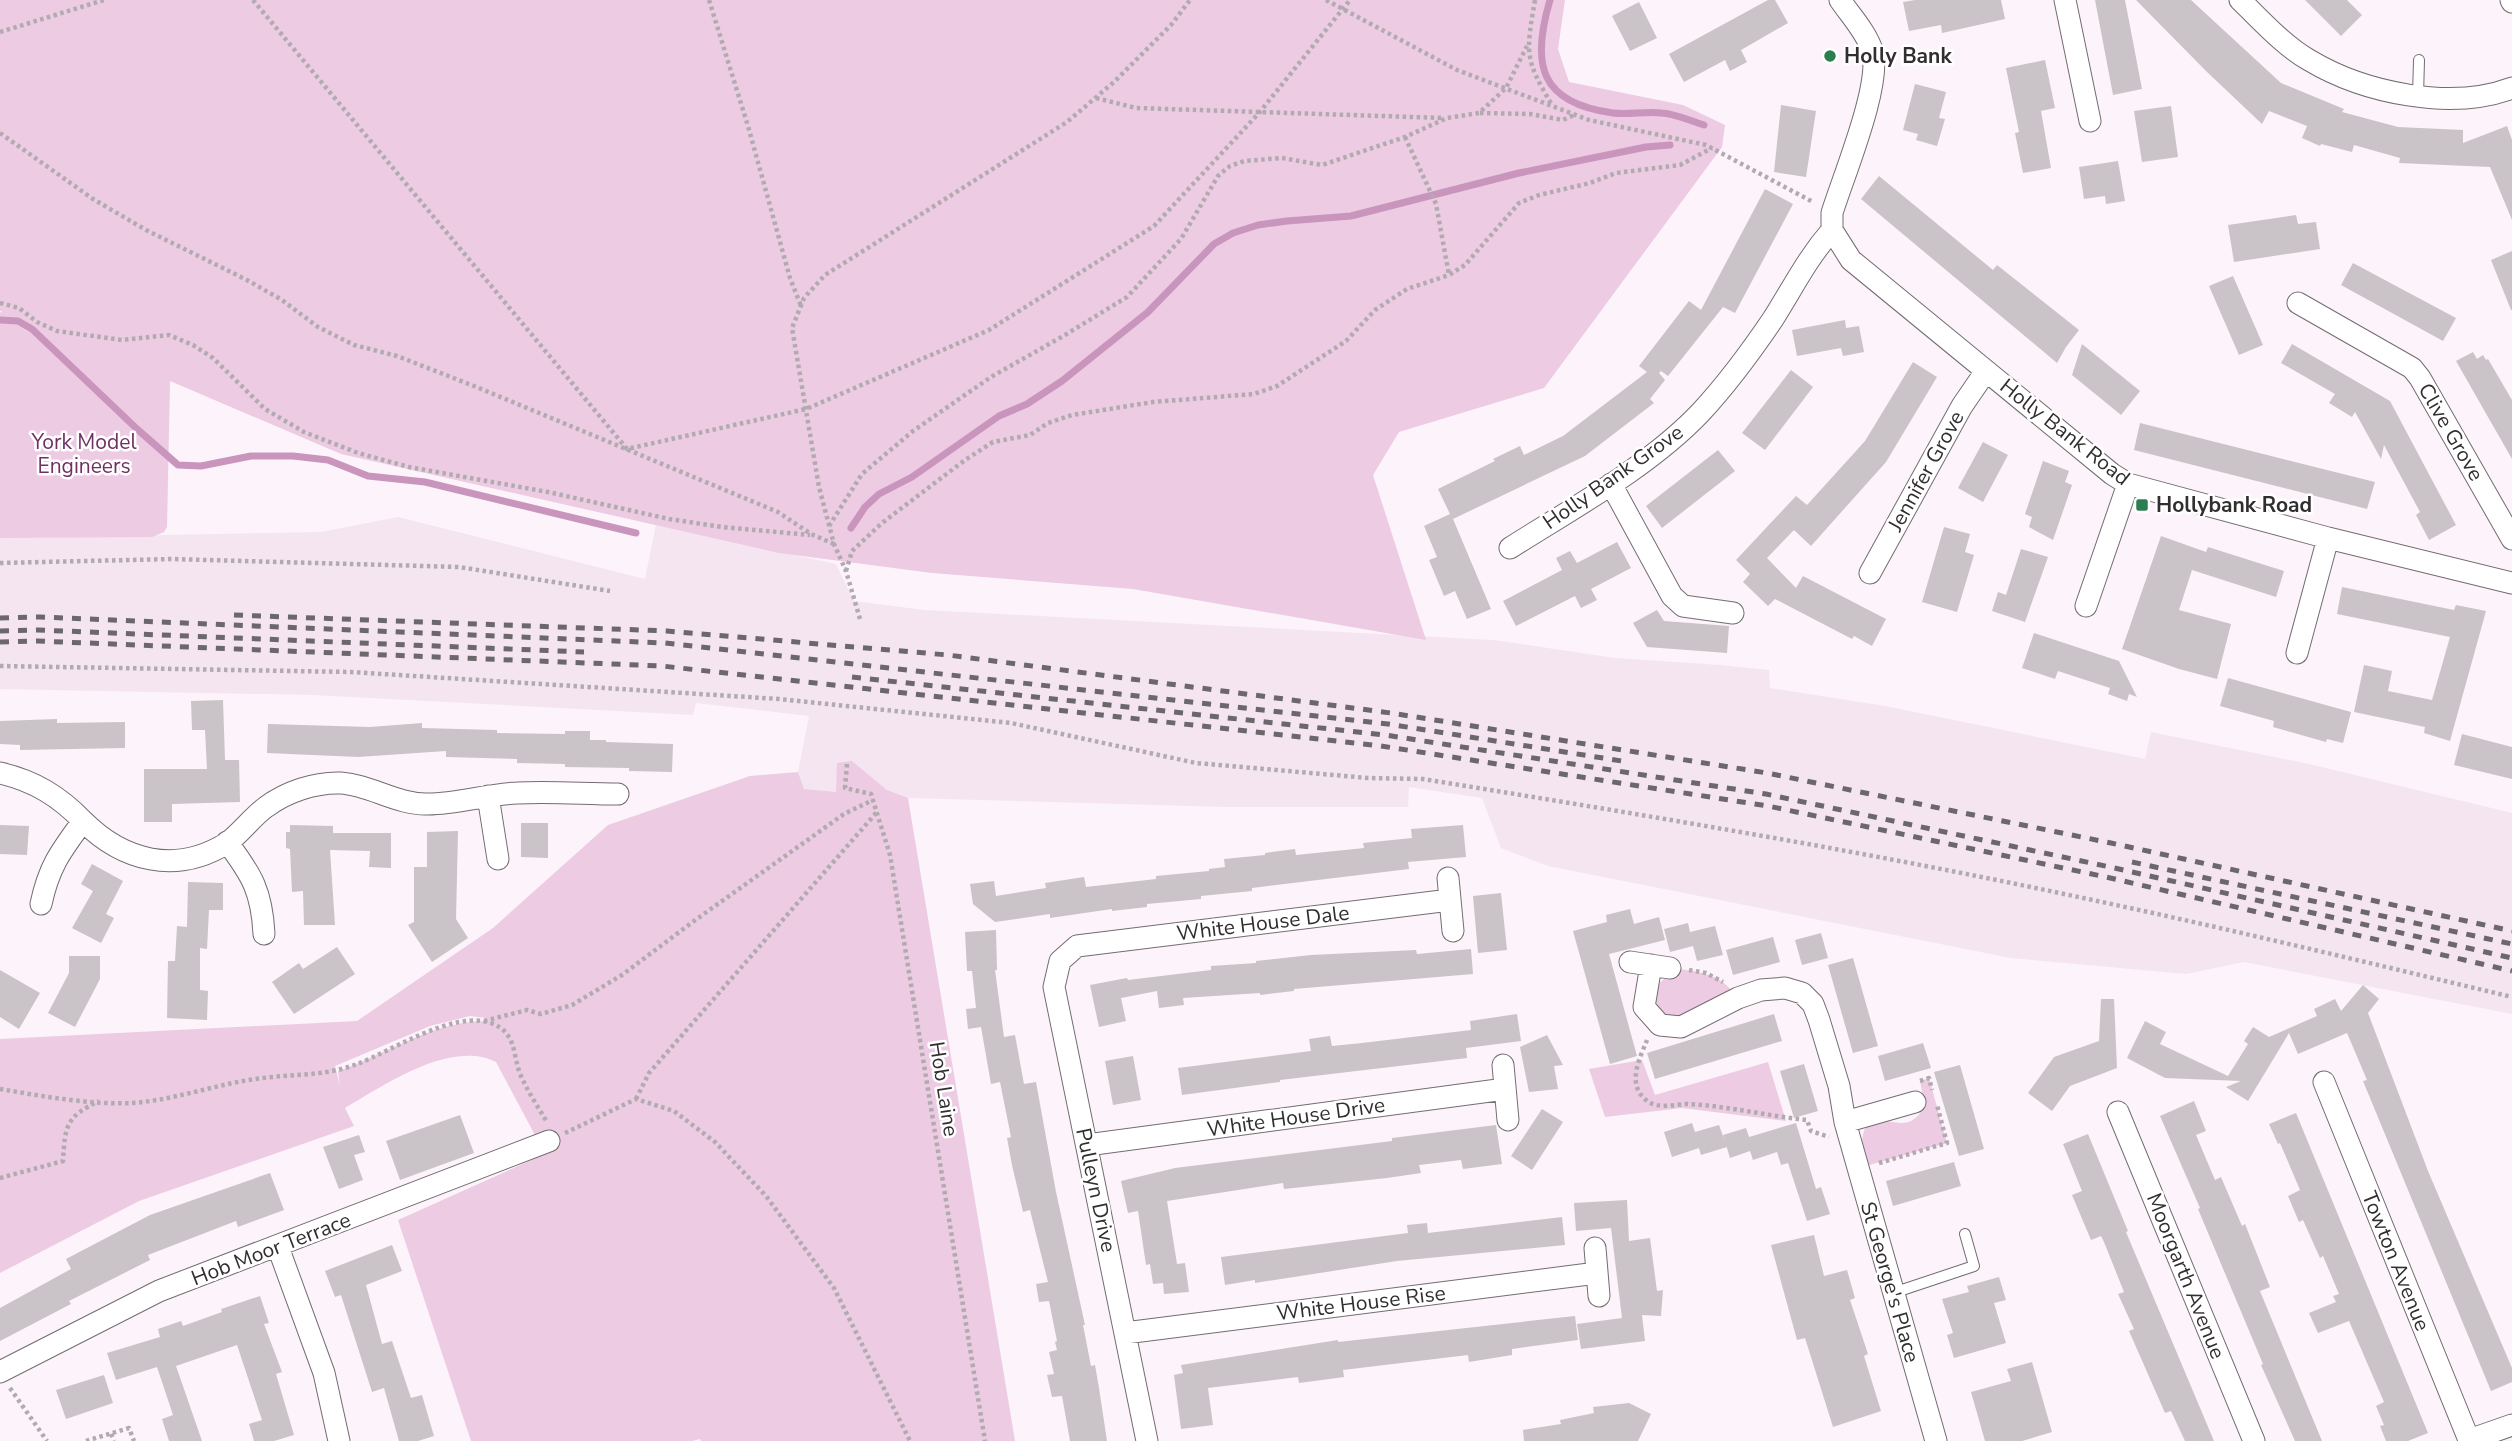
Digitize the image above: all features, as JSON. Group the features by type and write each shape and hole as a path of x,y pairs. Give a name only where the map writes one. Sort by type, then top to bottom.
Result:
{"street":[{"path":"1832,221 1875,74 1873,52 1865,34 1840,0"},
{"path":"2065,0 2090,121"},
{"path":"2241,0 2287,44 2309,60 2346,78 2384,91 2451,99 2512,88"},
{"name":"Holly Bank Road","path":"1832,221 1839,243 1851,260 2128,484 2328,538 2512,583"},
{"name":"Holly Bank Grove","path":"1510,548 1611,484 1673,438 1701,412 1773,318 1832,221"},
{"name":"Clive Grove","path":"2298,303 2412,368 2512,539"},
{"name":"Jennifer Grove","path":"1870,573 1962,406 1986,371"},
{"path":"1611,484 1672,596 1683,606 1733,614"},
{"path":"2086,606 2128,484"},
{"path":"2297,653 2328,538"},
{"path":"0,774 21,778 47,790 70,807 100,838 124,851 148,859 172,861 198,856 227,842 266,807 288,794 315,786 341,783 400,801 426,804 516,793 618,794"},
{"path":"488,796 498,859"},
{"path":"41,904 54,860 83,821"},
{"path":"227,842 250,872 258,891 264,934"},
{"path":"1448,878 1453,931"},
{"name":"White House Dale","path":"1077,946 1450,900"},
{"name":"Pulleyn Drive","path":"1077,946 1060,961 1054,987 1147,1441"},
{"path":"1650,965 1644,1007 1655,1019"},
{"name":"St George's Place","path":"1655,1019 1660,1025 1681,1027 1738,998 1761,990 1785,988 1802,993 1813,1004 1839,1086 1858,1170 1936,1441"},
{"path":"1503,1065 1508,1119"},
{"name":"Towton Avenue","path":"2324,1082 2469,1441"},
{"name":"White House Drive","path":"1087,1145 1505,1089"},
{"path":"1845,1122 1924,1096"},
{"name":"Moorgarth Avenue","path":"2118,1112 2254,1441"},
{"name":"Hob Moor Terrace","path":"4,1378 159,1291 553,1139"},
{"path":"278,1247 324,1373 339,1441"},
{"path":"1595,1248 1599,1296"},
{"name":"White House Rise","path":"1125,1333 1597,1273"},
{"path":"2469,1441 2512,1424"}],"lane":[{"path":"2418,96 2419,60"},
{"path":"1893,1293 1974,1266 1965,1234"}],"path":[{"path":"0,32 104,0"},
{"path":"253,0 627,449"},
{"path":"709,0 748,126 790,278 801,306"},
{"path":"860,619 846,571 834,544 819,487 792,328 804,298 825,275 1067,122 1096,98 1171,24 1190,0"},
{"path":"1326,0 1457,70 1506,89 1589,120 1712,148 1769,176 1832,221"},
{"path":"627,449 806,409 989,330 1154,226 1259,113 1350,0"},
{"path":"1479,113 1506,89 1527,47 1535,0"},
{"path":"1527,47 1530,63 1553,106"},
{"path":"1096,98 1136,108 1259,113 1447,118 1479,113 1530,114 1563,120 1575,115"},
{"path":"829,526 862,474 914,431 991,377 1127,297 1181,239 1218,176 1230,166 1244,161 1282,158 1322,165 1405,138 1447,118"},
{"path":"0,133 93,199 146,230 247,280 282,300 318,327 354,345 397,356 627,449 778,513 815,536 834,544"},
{"path":"1405,138 1436,204 1449,275"},
{"path":"846,571 852,551 882,523 993,442 1030,435 1048,423 1072,415 1153,402 1254,394 1277,386 1346,341 1375,310 1407,289 1449,275 1465,265 1519,203 1616,173 1680,165 1712,148"},
{"path":"0,303 19,309 37,322 57,331 122,340 169,335 193,345 213,358 265,409 304,432 358,453 409,467 548,492 669,519 815,536"},
{"path":"0,563 171,559 459,567 610,591"},
{"path":"0,666 213,668 456,677 779,699 1011,723 1196,763 1368,778 1423,779 1770,836 2093,900 2512,998"},
{"path":"0,1088 134,1103 262,1078 338,1071 422,1034 464,1022 483,1021 527,1010 541,1014 572,1005 622,975 844,814 873,800 871,794 845,788 847,764"},
{"name":"Hob Laine","path":"873,800 890,855 985,1441"},
{"path":"483,1021 501,1029 511,1039 523,1080 553,1139 636,1098 649,1073 877,812"},
{"path":"1650,965 1706,972 1727,984 1738,998"},
{"path":"1655,1019 1635,1071 1637,1088 1646,1100 1658,1106 1688,1104 1807,1120 1811,1131 1851,1144"},
{"path":"636,1098 674,1111 715,1142 766,1196 835,1288 910,1441"},
{"path":"0,1178 63,1161 70,1119 82,1109 99,1101"},
{"path":"1858,1170 1947,1143 1936,1104"},
{"path":"4,1378 47,1441"},
{"path":"86,1441 129,1428 134,1441"},
{"path":"111,1433 114,1441"}],"shaded area":[{"path":"398,517 645,579 656,525 836,564 854,601 924,610 1493,640 1615,658 1769,670 1770,688 1885,706 2145,759 2151,732 2309,764 2512,813 2512,1014 2244,962 2186,974 2011,958 1548,866 1501,848 1482,798 1409,787 1408,807 1226,807 908,798 887,790 852,761 836,792 804,789 798,772 809,716 696,703 693,715 313,695 0,689 0,538 321,532"}],"green space":[{"name":"York Model Engineers","path":"0,0 1565,0 1558,49 1569,82 1683,105 1725,125 1722,147 1544,388 1399,432 1373,475 1426,640 1133,589 932,573 779,553 341,454 170,381 167,527 164,532 152,537 0,538"},
{"path":"852,761 887,790 908,798 1015,1441 471,1441 398,1220 545,1154 496,1062 478,1056 439,1060 398,1077 345,1108 354,1126 139,1201 0,1273 0,1039 357,1021 493,928 608,825 750,776 798,772 804,789 836,792 837,763","holes":["470,1016 486,1018 483,1021 463,1023 426,1033 338,1071 340,1086 335,1066 430,1026"]},
{"path":"1670,968 1712,976 1732,991 1677,1019 1665,1017 1652,1004 1655,987 1664,979"},
{"path":"1642,1060 1655,1095 1768,1062 1786,1121 1682,1108 1605,1117 1589,1069"},
{"path":"1929,1078 1947,1143 1866,1166 1863,1137 1869,1121 1906,1123 1912,1120 1925,1106 1920,1081"}],"building":[{"path":"1768,0 1775,0 1788,23 1741,50 1747,62 1730,71 1725,60 1684,82 1669,54"},
{"path":"2001,0 2005,19 1942,33 1941,25 1909,31 1903,2"},
{"path":"2095,0 2125,0 2142,89 2113,95"},
{"path":"2136,0 2191,0 2281,83 2344,109 2342,112 2398,127 2463,130 2463,143 2507,126 2512,140 2512,220 2490,167 2399,163 2400,158 2354,145 2352,152 2321,144 2320,146 2302,138 2307,126 2269,111 2262,124"},
{"path":"2305,0 2347,0 2362,15 2341,36"},
{"path":"1639,2 1657,38 1630,51 1612,16"},
{"path":"2045,60 2055,108 2041,111 2051,168 2023,173 2015,133 2019,132 2006,68"},
{"path":"1915,84 1946,92 1939,118 1945,119 1937,146 1916,140 1918,134 1903,130"},
{"path":"1781,105 1816,111 1806,177 1774,172"},
{"path":"2171,106 2178,157 2142,162 2134,111"},
{"path":"2118,161 2125,201 2106,204 2105,196 2084,199 2079,167"},
{"path":"1879,176 1993,270 1997,265 2079,330 2057,363 1861,199"},
{"path":"1765,189 1793,204 1735,313 1723,307 1668,376 1661,371 1659,373 1665,380 1650,399 1654,403 1585,456 1453,519 1491,609 1467,619 1455,591 1444,596 1429,560 1437,557 1424,526 1450,514 1438,489 1520,446 1524,455 1563,436 1647,372 1639,366 1689,301 1701,310"},
{"path":"2296,215 2298,224 2316,222 2320,249 2234,262 2228,225"},
{"path":"2512,251 2512,310 2511,310 2491,260"},
{"path":"2353,263 2456,318 2443,341 2341,285"},
{"path":"2233,276 2263,345 2239,355 2209,286"},
{"path":"1845,320 1846,328 1859,326 1864,352 1843,356 1841,348 1797,356 1792,330"},
{"path":"2082,344 2140,391 2121,415 2072,375"},
{"path":"2292,344 2390,401 2456,525 2429,540 2416,515 2420,512 2384,445 2381,459 2355,412 2352,417 2329,403 2335,394 2281,363"},
{"path":"2473,352 2477,359 2483,355 2488,359 2512,400 2512,459 2456,361"},
{"path":"1913,362 1937,377 1886,462 1811,546 1794,530 1767,558 1796,588 1803,576 1886,619 1872,646 1854,636 1852,639 1775,599 1768,606 1743,582 1750,574 1736,560 1796,496 1807,505 1865,441"},
{"path":"1791,370 1813,387 1765,450 1742,433"},
{"path":"2140,423 2375,482 2367,509 2134,450"},
{"path":"1983,442 2008,455 1983,502 1958,488"},
{"path":"1718,450 1735,471 1662,528 1646,506"},
{"path":"2043,461 2069,471 2065,482 2072,485 2053,540 2029,527 2032,517 2025,514"},
{"path":"1944,527 1970,534 1965,552 1974,555 1957,612 1922,602"},
{"path":"2161,536 2206,552 2208,547 2284,571 2276,597 2192,570 2179,610 2231,624 2217,679 2122,649"},
{"path":"1617,542 1631,568 1591,589 1597,600 1581,608 1575,596 1516,626 1503,601 1562,570 1556,558 1570,551 1577,563"},
{"path":"2021,549 2048,557 2025,622 1992,611 1998,592 2006,595"},
{"path":"2342,587 2454,610 2456,605 2486,611 2450,741 2424,733 2425,727 2354,712 2364,665 2392,671 2388,691 2432,700 2450,637 2337,614"},
{"path":"1657,610 1664,621 1729,626 1727,653 1647,647 1633,623"},
{"path":"2034,633 2119,661 2137,697 2129,694 2127,701 2108,694 2110,688 2058,671 2055,679 2022,668"},
{"path":"2228,678 2351,712 2343,743 2327,739 2326,742 2273,727 2274,721 2220,706"},
{"path":"223,700 225,760 239,760 240,802 172,804 172,822 144,822 144,769 207,769 205,730 192,730 191,701"},
{"path":"57,719 57,723 125,722 125,748 20,750 20,745 0,744 0,721"},
{"path":"422,723 422,728 497,730 497,733 565,734 565,731 590,731 590,740 673,744 672,772 517,763 517,759 446,757 446,751 358,757 267,753 268,724 370,727"},
{"path":"2462,734 2512,747 2512,779 2454,765"},
{"path":"521,823 548,823 548,858 521,857"},
{"path":"0,825 29,826 27,855 0,854"},
{"path":"290,825 333,826 333,833 391,833 391,868 369,867 370,851 330,850 335,925 304,925 303,891 292,892 290,849 286,848 286,832 290,832"},
{"path":"1463,825 1466,857 1408,862 1409,869 1252,888 1252,891 1201,896 1201,899 1147,904 1147,907 1050,918 1050,914 995,922 973,904 970,884 994,881 996,896 1046,888 1045,883 1084,877 1086,887 1156,879 1156,876 1225,867 1224,859 1295,849 1296,855 1364,848 1363,843 1412,838 1411,829"},
{"path":"458,831 456,919 468,938 432,962 408,925 414,922 414,867 427,867 427,832"},
{"path":"92,864 123,881 106,914 114,918 101,943 72,928 93,891 81,884"},
{"path":"188,882 223,883 223,910 209,910 207,949 200,948 200,990 208,991 207,1020 167,1018 168,961 175,961 177,926 187,927"},
{"path":"1501,893 1507,950 1478,953 1473,896"},
{"path":"1630,909 1634,924 1659,917 1665,940 1609,954 1637,1056 1610,1064 1573,931 1607,922 1606,915"},
{"path":"1688,923 1690,932 1715,926 1723,955 1697,961 1693,946 1670,952 1664,929"},
{"path":"996,930 995,970 1004,1037 1015,1035 1024,1084 1036,1082 1091,1366 1095,1365 1107,1441 1070,1441 1062,1396 1052,1397 1047,1375 1054,1374 1049,1352 1057,1350 1057,1341 1049,1301 1039,1302 1036,1284 1048,1282 1030,1210 1023,1212 1007,1138 1011,1137 1000,1082 991,1084 981,1027 968,1029 966,1009 976,1008 972,971 967,971 965,932"},
{"path":"1821,933 1828,958 1802,965 1795,940"},
{"path":"1773,937 1780,962 1733,975 1726,950"},
{"path":"337,947 355,974 294,1014 272,982 299,963 303,969"},
{"path":"1471,949 1473,974 1294,989 1260,995 1183,998 1184,1005 1159,1008 1157,991 1121,998 1126,1021 1099,1027 1090,985 1127,978 1211,970 1211,966 1311,955 1416,950 1417,954"},
{"path":"69,956 100,956 100,979 75,1027 48,1013 69,973"},
{"path":"1853,958 1878,1046 1853,1053 1828,965"},
{"path":"0,970 40,993 19,1029 0,1017"},
{"path":"2363,985 2379,999 2368,1013 2428,1171 2512,1368 2512,1382 2491,1391 2363,1081 2367,1080 2347,1033 2298,1054 2289,1033 2248,1101 2226,1087 2241,1081 2165,1078 2127,1058 2145,1021 2166,1032 2160,1044 2228,1076 2248,1044 2244,1041 2253,1027 2269,1037 2317,1016 2314,1009 2335,999 2341,1011"},
{"path":"2101,999 2114,999 2117,1068 2070,1086 2052,1111 2028,1093 2054,1057 2099,1041"},
{"path":"1517,1014 1521,1041 1466,1048 1467,1058 1280,1080 1182,1095 1178,1068 1311,1051 1309,1039 1330,1036 1332,1046 1471,1030 1470,1021"},
{"path":"1774,1014 1782,1041 1655,1079 1647,1053"},
{"path":"1547,1035 1563,1065 1554,1066 1558,1089 1529,1092 1520,1047"},
{"path":"1923,1043 1931,1068 1885,1081 1878,1056"},
{"path":"1133,1056 1141,1100 1113,1105 1105,1061"},
{"path":"1804,1064 1818,1111 1794,1118 1780,1071"},
{"path":"1960,1065 1984,1149 1959,1156 1934,1072"},
{"path":"2194,1101 2206,1131 2196,1135 2215,1180 2221,1177 2242,1226 2245,1224 2270,1287 2260,1291 2322,1441 2295,1441 2261,1365 2263,1364 2198,1209 2200,1208 2160,1116"},
{"path":"1542,1109 1563,1122 1532,1170 1511,1156"},
{"path":"2296,1113 2428,1433 2408,1441 2386,1441 2380,1426 2384,1425 2376,1406 2384,1402 2349,1321 2318,1333 2309,1313 2336,1302 2333,1296 2339,1294 2323,1256 2320,1258 2303,1220 2299,1222 2288,1196 2300,1190 2269,1124"},
{"path":"460,1115 474,1153 400,1180 386,1141"},
{"path":"1692,1123 1695,1132 1719,1125 1727,1147 1701,1155 1699,1148 1672,1157 1664,1132"},
{"path":"1796,1123 1816,1189 1821,1187 1830,1214 1807,1221 1788,1163 1781,1165 1777,1152 1753,1160 1750,1151 1730,1158 1723,1135 1746,1128 1749,1137"},
{"path":"1496,1125 1502,1164 1463,1169 1461,1160 1419,1165 1421,1173 1387,1178 1284,1189 1283,1183 1167,1201 1177,1264 1185,1263 1189,1292 1164,1294 1163,1283 1153,1284 1150,1264 1146,1265 1138,1211 1128,1213 1121,1181 1175,1168"},
{"path":"2088,1134 2214,1441 2185,1441 2171,1411 2165,1413 2129,1331 2134,1329 2118,1294 2124,1292 2104,1242 2101,1236 2091,1240 2072,1195 2082,1191 2063,1144"},
{"path":"359,1135 365,1152 354,1155 363,1180 339,1189 323,1147"},
{"path":"1954,1162 1961,1186 1893,1206 1886,1181"},
{"path":"270,1173 284,1210 238,1227 236,1221 148,1255 150,1260 69,1301 71,1304 0,1341 0,1308 71,1269 66,1259 150,1215"},
{"path":"1627,1200 1629,1241 1650,1238 1657,1291 1663,1290 1661,1316 1642,1315 1645,1341 1581,1349 1577,1324 1622,1318 1611,1228 1576,1231 1574,1203"},
{"path":"1562,1217 1565,1245 1397,1261 1255,1283 1255,1280 1225,1285 1221,1257 1408,1233 1407,1225 1427,1223 1428,1233"},
{"path":"1814,1235 1824,1276 1847,1270 1855,1298 1850,1300 1868,1354 1864,1356 1881,1411 1833,1427 1805,1338 1797,1340 1771,1245"},
{"path":"392,1245 402,1271 366,1285 382,1344 392,1341 411,1398 422,1395 434,1436 418,1441 399,1441 384,1388 372,1392 341,1295 335,1297 325,1271"},
{"path":"1999,1277 2006,1300 1994,1303 2006,1343 1954,1358 1947,1335 1953,1333 1942,1299 1969,1292 1967,1286"},
{"path":"260,1296 269,1323 264,1324 282,1372 276,1374 294,1435 274,1441 254,1441 249,1424 262,1420 237,1345 176,1366 202,1441 169,1441 162,1419 173,1415 157,1367 116,1380 107,1353 160,1337 158,1329 181,1321 183,1326"},
{"path":"1575,1316 1578,1340 1512,1349 1512,1355 1469,1362 1468,1355 1343,1370 1344,1377 1299,1383 1298,1377 1208,1388 1213,1425 1181,1429 1174,1375 1183,1373 1181,1365 1338,1340"},
{"path":"2032,1362 2052,1432 2022,1441 1985,1441 1971,1392 2011,1381 2007,1369"},
{"path":"104,1375 113,1403 66,1419 56,1390"},
{"path":"1629,1403 1651,1414 1638,1441 1524,1441 1523,1430 1561,1424 1560,1420 1594,1413 1593,1407"}],"waterway":[{"path":"1550,0 1541,43 1542,61 1547,77 1556,90 1569,100 1588,108 1613,113 1667,114 1704,125"},
{"path":"851,528 865,507 879,494 912,477 999,416 1027,404 1062,381 1148,312 1214,244 1233,233 1258,225 1351,216 1519,173 1646,147 1670,145"},
{"path":"0,320 18,321 32,329 178,465 201,466 251,456 293,456 328,460 368,476 425,482 636,533"}],"railway":[{"path":"234,615 667,631 948,655 1391,713 1767,773 2111,843 2512,931"},
{"path":"0,618 40,617 665,643 1388,724 1628,762"},
{"path":"0,631 38,630 584,652"},
{"path":"0,642 37,641 662,666 1381,746 1768,806 2106,877 2512,971"},
{"path":"852,677 1385,735 1766,794 2110,867 2512,958"},
{"path":"2132,862 2512,944"}],"place":[{"name":"Holly Bank","path":"1830,56"},
{"name":"Hollybank Road","path":"2142,505"}]}
